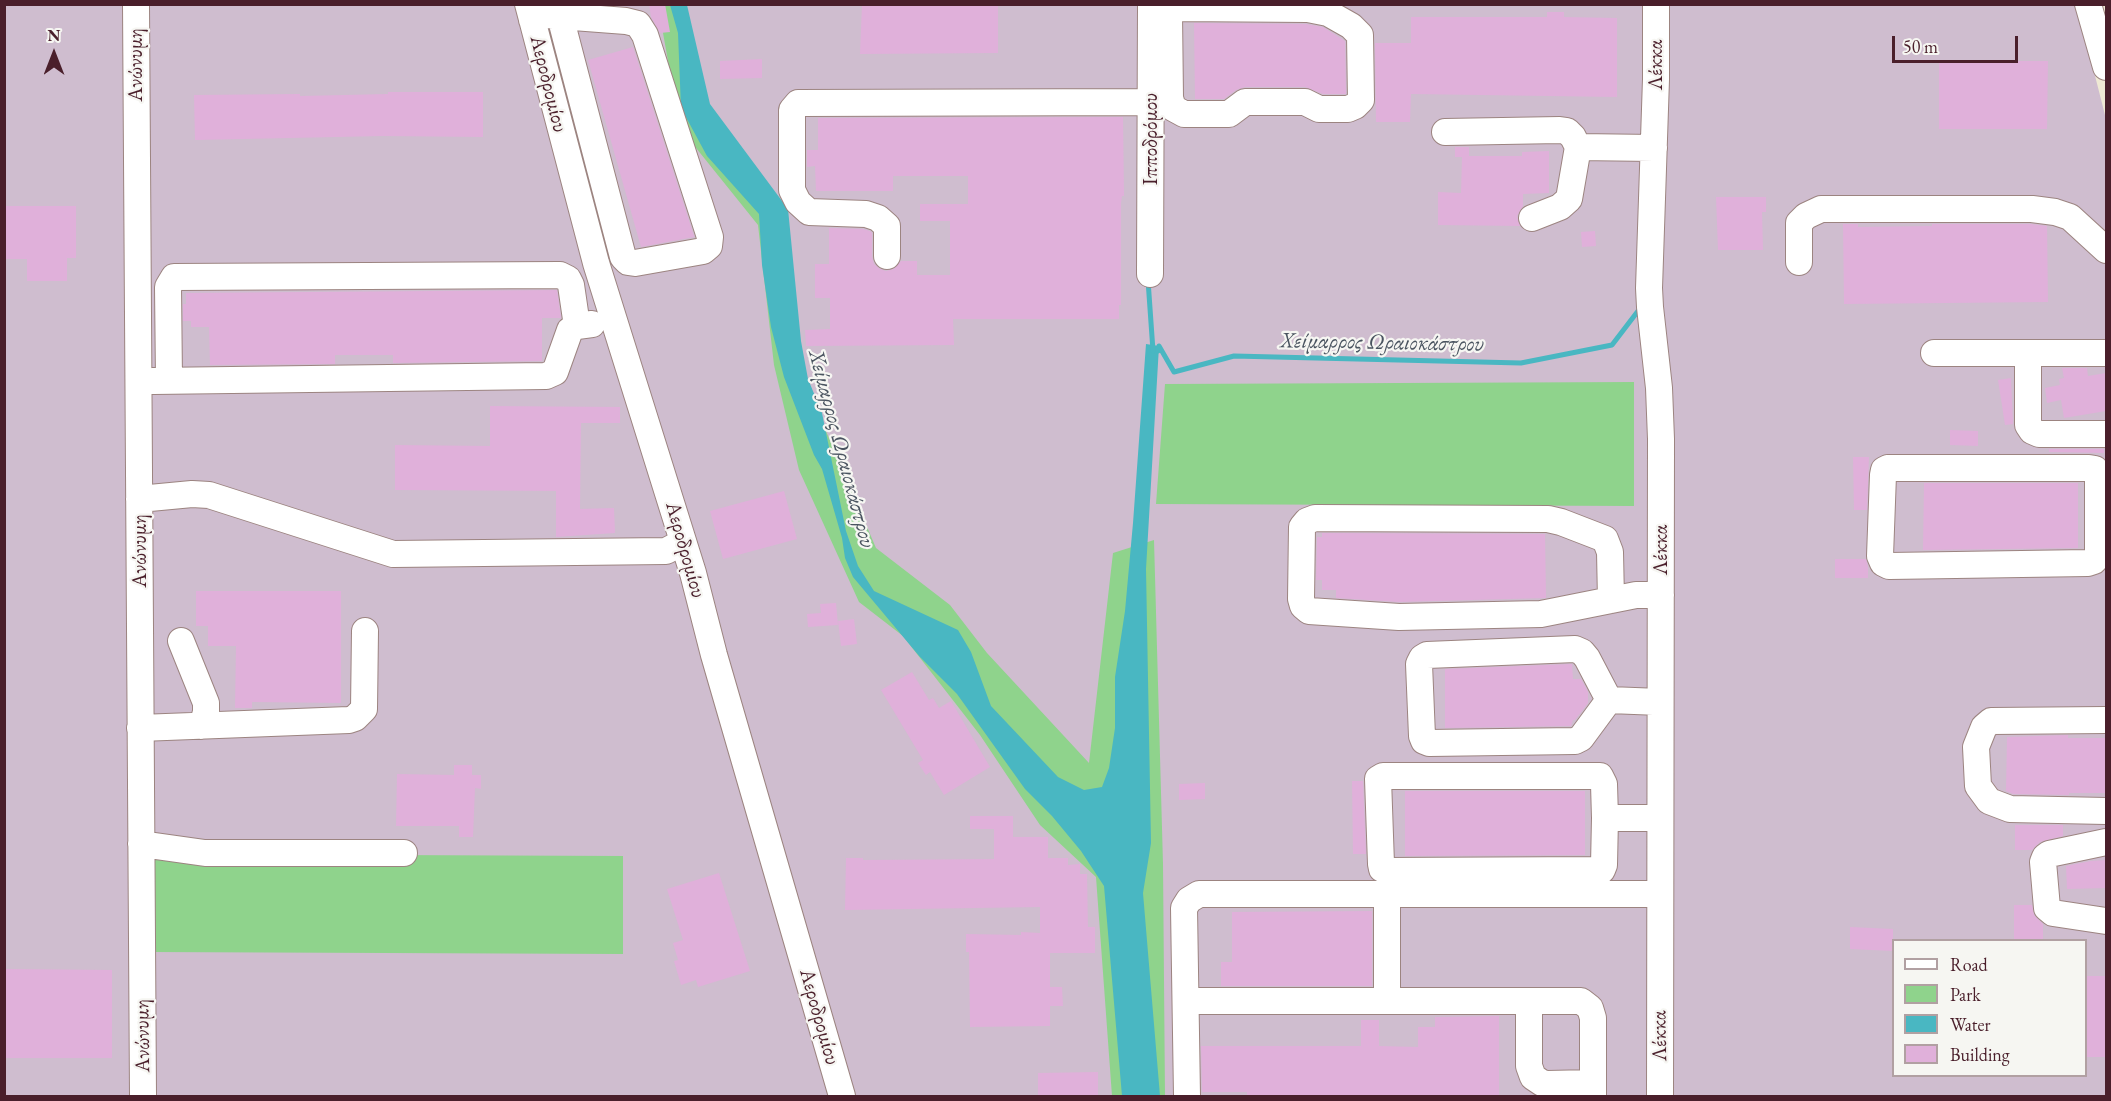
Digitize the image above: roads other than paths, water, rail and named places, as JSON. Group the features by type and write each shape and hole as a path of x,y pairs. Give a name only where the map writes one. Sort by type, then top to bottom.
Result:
{"street":[{"name":"Ανώνυμη","path":"136,4 143,1096"},
{"name":"Λέκκα","path":"1656,4 1650,298 1659,388 1660,1096"},
{"path":"2088,4 2103,42 2106,67"},
{"path":"1179,8 1308,9 1328,13 1360,34 1361,100 1348,109 1319,109 1305,102 1245,102 1229,114 1184,114 1173,108 1170,98 1157,11 1179,8"},
{"path":"530,12 547,15 559,10 638,24 645,34 710,237 709,246 703,251 635,263 628,262 623,257 559,10"},
{"name":"Ιπποδρόμου","path":"1150,274 1152,102 1157,11"},
{"name":"Αεροδρομίου","path":"530,12 558,126 612,318 683,542 842,1096"},
{"path":"887,256 887,226 878,218 866,214 809,212 798,202 792,190 792,110 798,103 1152,102"},
{"path":"1445,132 1560,130 1573,137 1578,147 1569,199 1560,207 1532,218"},
{"path":"1578,147 1654,148"},
{"path":"1798,262 1798,223 1806,216 1821,209 2032,209 2055,212 2070,217 2106,250"},
{"path":"169,380 168,287 174,277 560,275 571,285 577,326"},
{"path":"138,380 546,376 555,372 570,330 577,326 594,324 612,318"},
{"path":"1934,353 2106,353"},
{"path":"2028,354 2028,425 2032,431 2039,434 2106,434"},
{"path":"1888,468 2089,468 2095,470 2098,476 2102,512 2098,556 2094,561 2088,563 1889,566 1880,556 1882,474 1888,468"},
{"path":"139,499 192,494 209,495 393,554 666,551 683,542"},
{"path":"1611,600 1608,545 1605,539 1561,522 1548,519 1315,518 1306,521 1302,527 1301,599 1302,606 1309,611 1400,617 1542,614 1636,595 1660,595"},
{"path":"140,728 355,718 364,709 365,631"},
{"path":"181,641 206,703 202,726"},
{"path":"1575,649 1587,658 1609,700 1581,738 1575,741 1429,743 1424,741 1422,736 1419,664 1427,655 1575,649"},
{"path":"1609,700 1660,702"},
{"path":"2106,720 1991,721 1984,727 1976,747 1978,786 1989,801 2010,809 2106,811"},
{"path":"1383,776 1600,776 1604,784 1605,818 1604,865 1602,870 1596,872 1387,872 1382,869 1381,864 1378,779 1383,776"},
{"path":"1605,818 1659,818"},
{"path":"2106,842 2049,854 2043,862 2047,908 2053,913 2106,921"},
{"path":"141,844 205,853 404,853"},
{"path":"1187,1096 1184,908 1189,900 1199,894 1659,894"},
{"path":"1387,894 1387,1001"},
{"path":"1186,1001 1529,1000 1581,1001 1590,1008 1593,1018 1593,1090 1542,1083 1533,1077 1529,1066 1529,1000"}],"water":[{"path":"670,5 687,5 710,104 788,209 801,341 808,379 822,413 846,531 858,566 874,591 958,630 971,652 991,706 1058,777 1084,790 1102,787 1109,768 1115,728 1115,677 1125,611 1133,523 1146,344 1159,346 1146,569 1151,843 1143,893 1160,1096 1122,1096 1104,886 1081,851 1052,816 1025,789 957,694 920,657 853,577 845,558 842,538 822,469 814,455 784,377 771,327 762,265 759,214 707,156 681,108 678,33"}],"waterway":[{"name":"Χείμαρρος Ωραιοκάστρου","path":"1148,280 1153,351"},
{"name":"Χείμαρρος Ωραιοκάστρου","path":"1158,351 1159,346 1174,372 1234,356 1521,363 1612,345 1638,311"}]}
